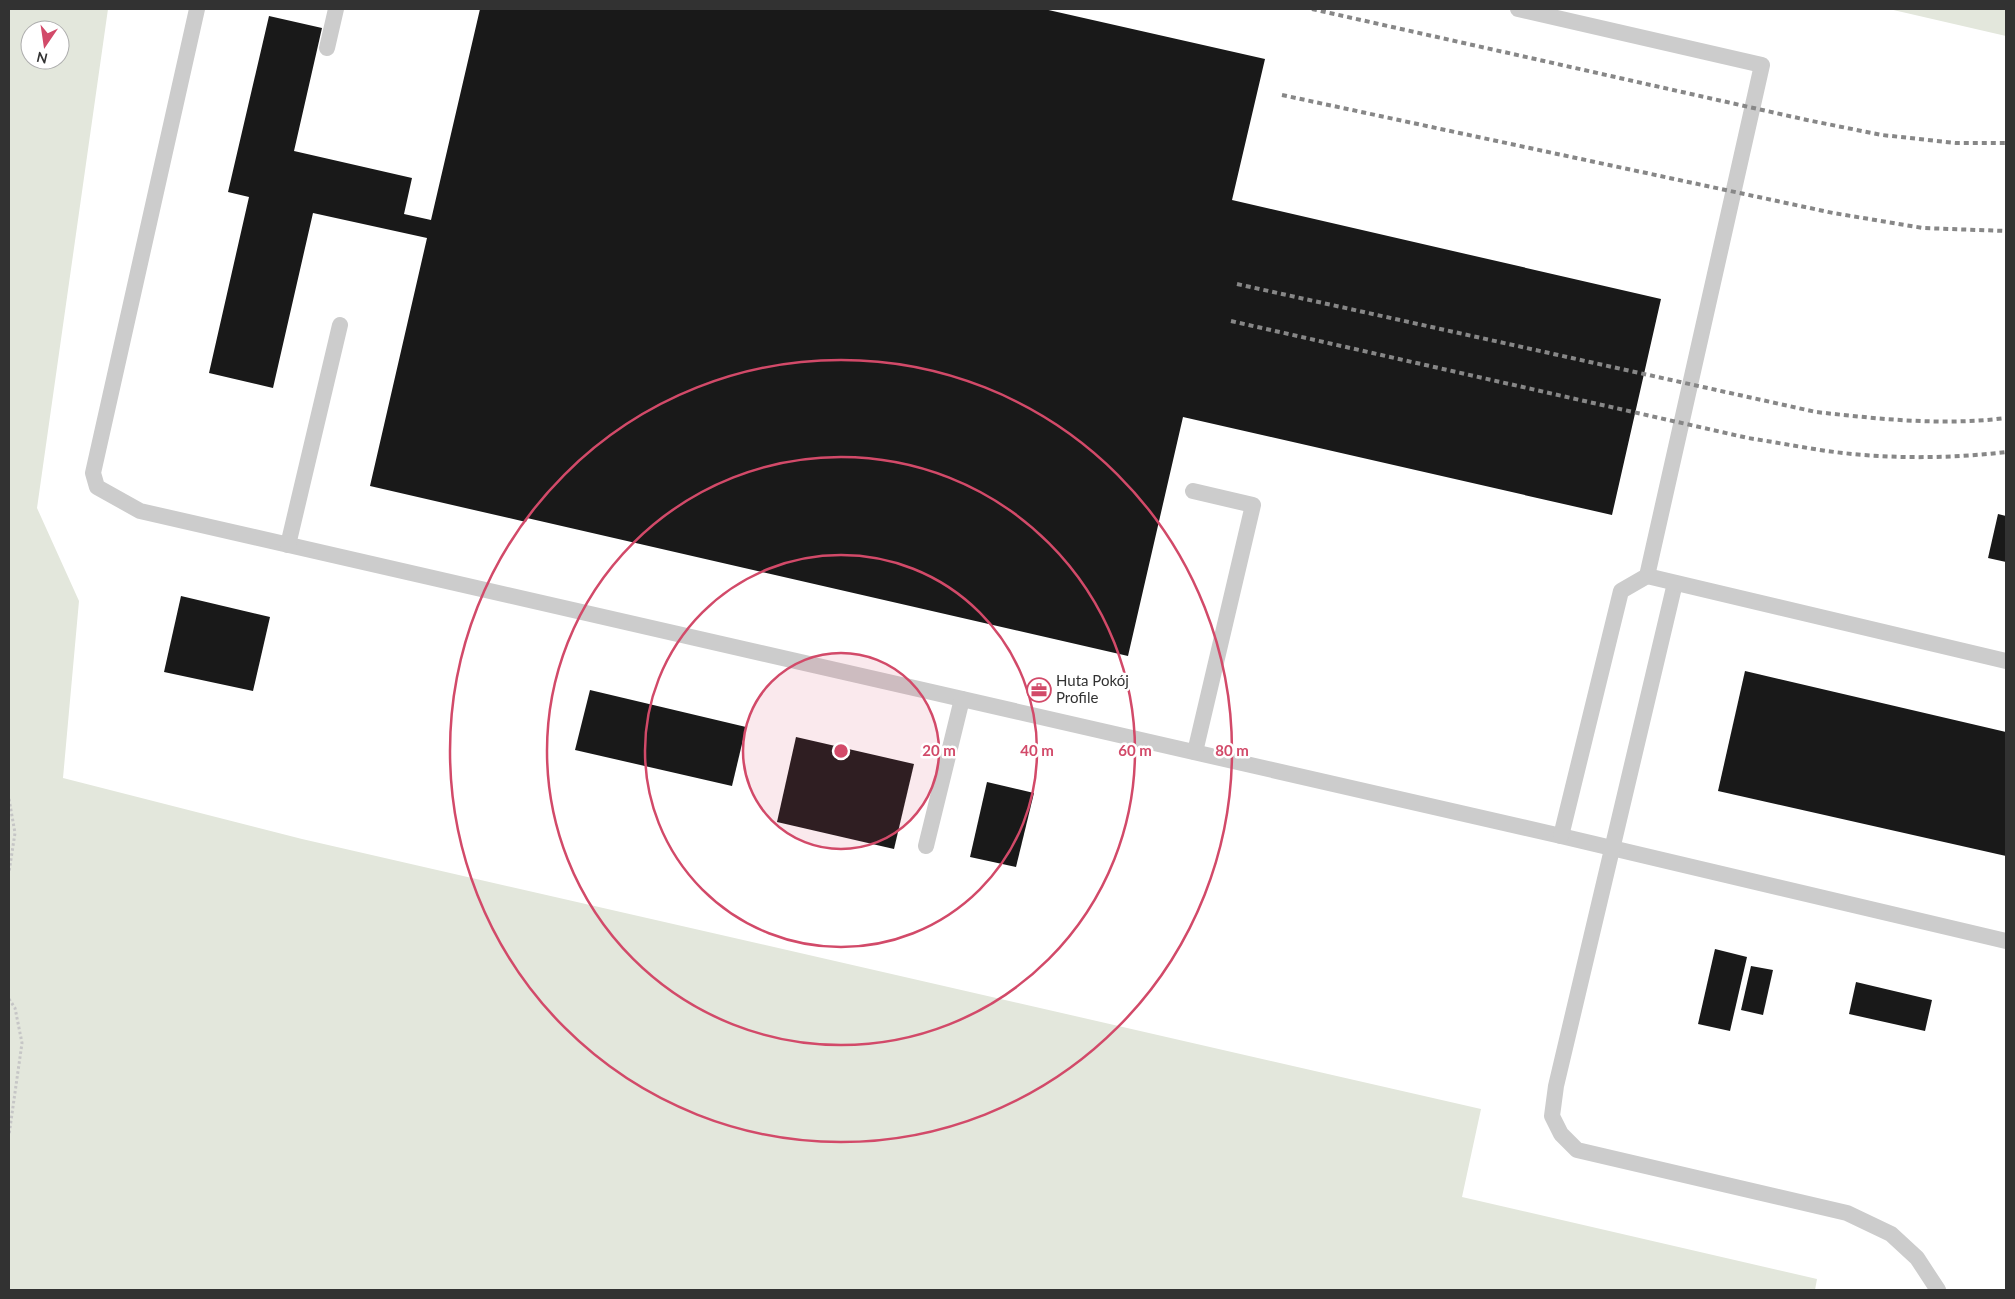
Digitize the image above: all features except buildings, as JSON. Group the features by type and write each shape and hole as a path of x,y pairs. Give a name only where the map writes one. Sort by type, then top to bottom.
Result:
{"lane":[{"path":"197,9 93,473 97,487 140,511 1562,836 2006,941"},
{"path":"327,48 336,9"},
{"path":"1518,9 1762,65 1647,576"},
{"path":"288,545 340,325"},
{"path":"1193,491 1253,505 1195,752"},
{"path":"1562,836 1621,591 1647,576 2006,661"},
{"path":"1674,583 1556,1086 1552,1116 1561,1134 1577,1150 1848,1213 1891,1234 1917,1258 1938,1290"},
{"path":"926,846 962,700"}],"path":[{"path":"9,799 15,833 9,872"},
{"path":"9,1000 15,1008 22,1043 9,1136"}],"shaded area":[{"path":"9,9 108,9 37,508 79,601 63,778 302,839 1481,1109 1462,1197 1817,1279 1815,1290 9,1290"},
{"path":"1889,9 2006,9 2006,36"}],"railway":[{"path":"1312,9 1807,120 1882,135 1956,143 2006,143"},
{"path":"1282,95 1833,213 1923,228 2006,231"},
{"path":"1237,284 1816,412 1887,419 1935,421 2006,418"},
{"path":"1231,321 1748,438 1871,456 1939,457 2006,452"}],"place":[{"name":"Huta Pokój Profile","path":"1039,690"}]}
